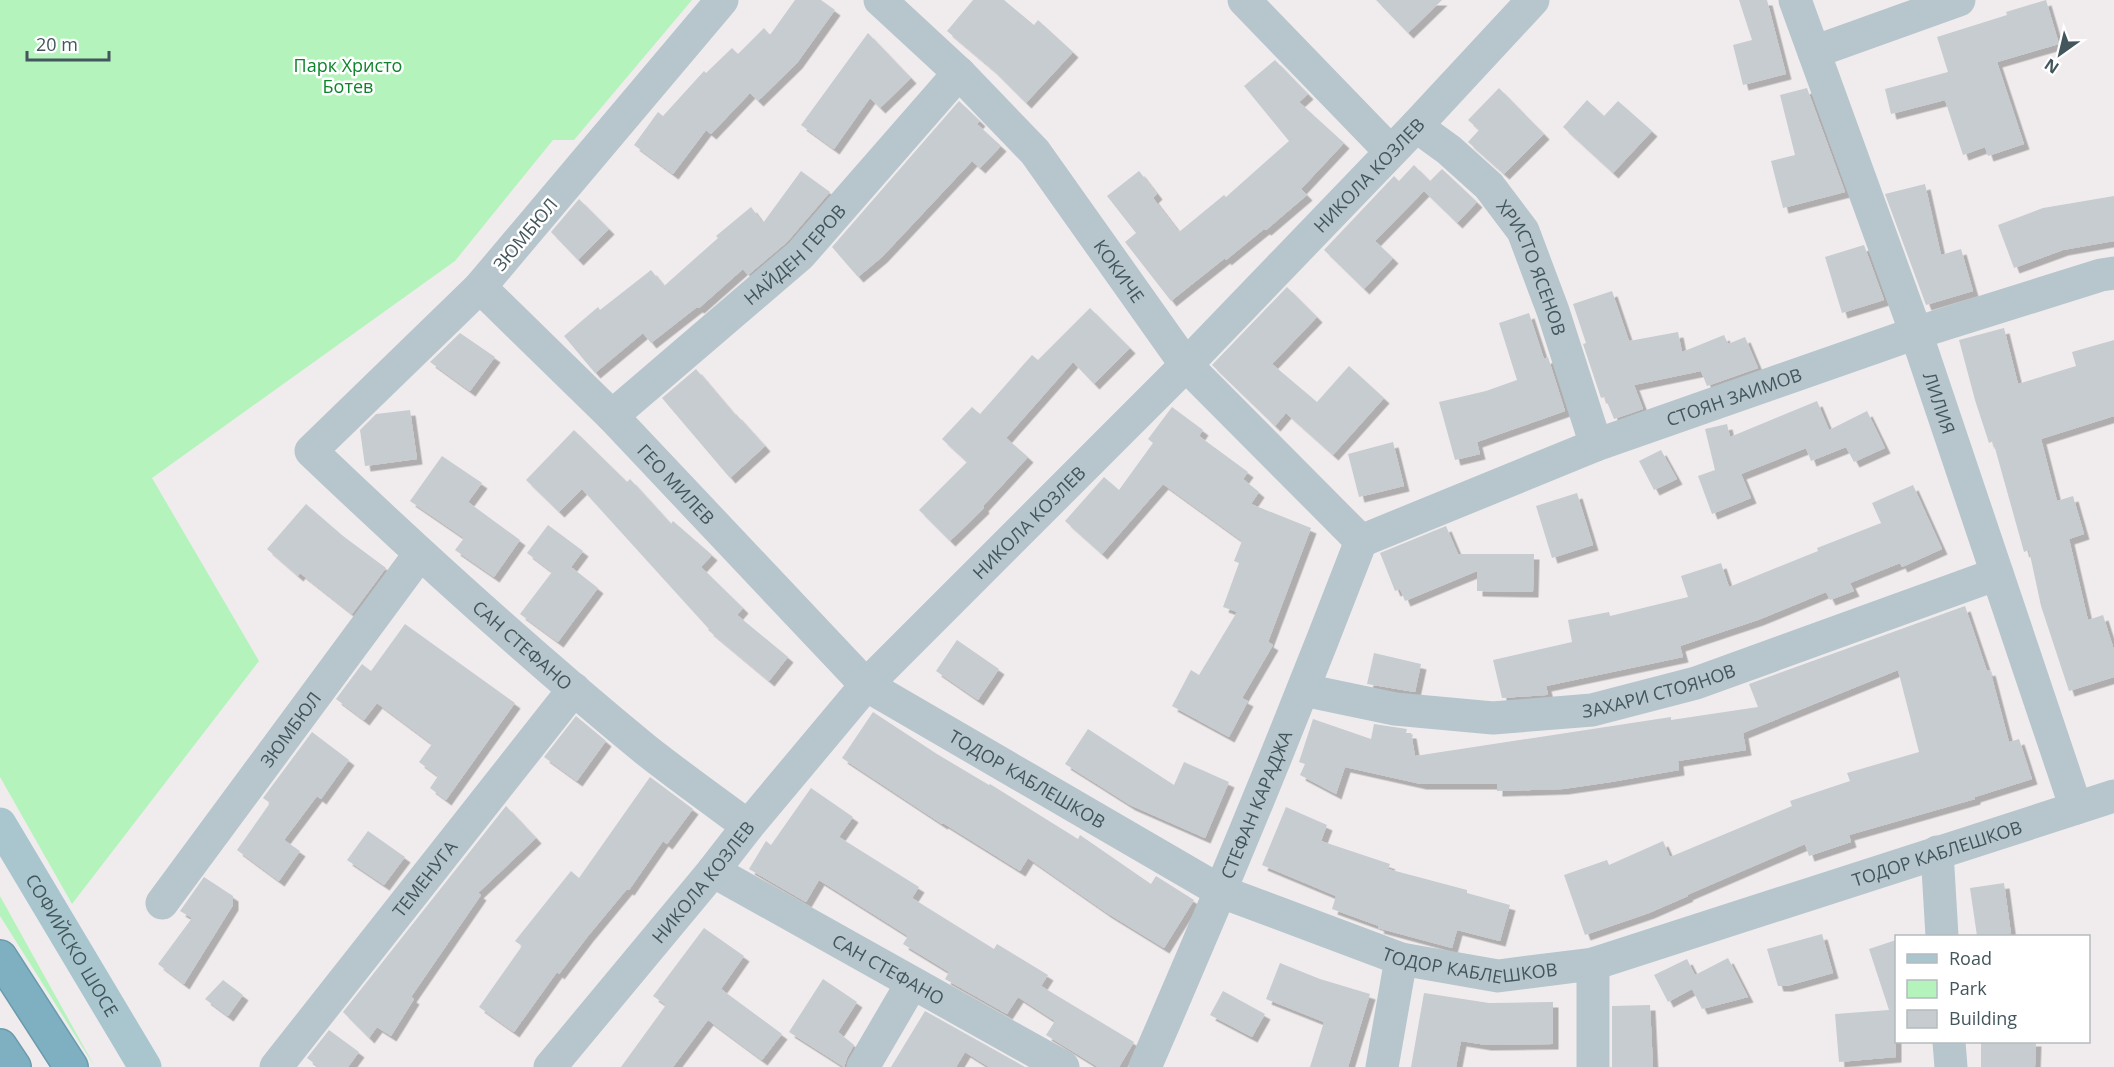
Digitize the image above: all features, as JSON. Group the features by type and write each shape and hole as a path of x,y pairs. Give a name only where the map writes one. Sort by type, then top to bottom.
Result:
{"highway":[{"path":"0,957 71,1067"},
{"path":"0,1046 14,1067"}],"main road":[{"name":"СОФИЙСКО ШОСЕ","path":"0,824 145,1067"}],"street":[{"name":"ЗЮМБЮЛ","path":"311,451 480,287 722,0"},
{"name":"КОКИЧЕ","path":"880,0 958,73 1035,152 1186,365 1361,541"},
{"path":"1244,0 1390,151"},
{"name":"НИКОЛА КОЗЛЕВ","path":"550,1067 866,685 1186,365 1416,126 1533,0"},
{"name":"ЛИЛИЯ","path":"1795,0 1916,333 2076,808"},
{"path":"1814,52 1959,0"},
{"name":"НАЙДЕН ГЕРОВ","path":"612,416 800,255 958,73"},
{"name":"ХРИСТО ЯСЕНОВ","path":"1416,126 1449,150 1489,186 1523,231 1553,311 1596,445"},
{"name":"СТОЯН ЗАИМОВ","path":"1361,541 1596,445 1916,333 2100,275 2114,273"},
{"name":"ГЕО МИЛЕВ","path":"480,287 612,416 866,685"},
{"name":"САН СТЕФАНО","path":"311,451 419,555 574,689 647,751 748,826"},
{"name":"СТЕФАН КАРАДЖА","path":"1145,1067 1222,892 1304,690 1361,541"},
{"name":"ЗЮМБЮЛ","path":"162,903 419,555"},
{"name":"ЗАХАРИ СТОЯНОВ","path":"1304,690 1395,709 1493,718 1592,710 1696,684 1997,574"},
{"name":"ТОДОР КАБЛЕШКОВ","path":"866,685 1222,892 1401,959 1498,976 1593,964 2114,796"},
{"name":"ТЕМЕНУГА","path":"276,1067 574,689"},
{"path":"1937,852 1942,935"},
{"name":"САН СТЕФАНО","path":"713,871 1064,1067"},
{"path":"1382,1067 1401,959"},
{"path":"1593,964 1593,1067"},
{"path":"863,1067 912,983"},
{"path":"1949,1043 1951,1067"}],"green space":[{"name":"Парк Христо Ботев","path":"0,0 692,0 574,140 553,140 455,261 152,478 259,661 72,904 0,777"},
{"path":"0,896 95,1067 0,916"}],"building":[{"path":"795,0 821,0 835,10 797,63 758,101 750,93 711,134 706,130 673,174 634,145 658,112 663,116 704,71 706,73 732,48 738,54 764,28 770,35"},
{"path":"973,0 1004,0 1034,25 1038,20 1073,52 1026,103 992,69 947,31"},
{"path":"1376,0 1442,0 1408,33"},
{"path":"1739,0 1767,0 1786,74 1743,85 1733,45 1752,40"},
{"path":"2046,0 2059,44 1997,62 2024,144 1988,156 1985,147 1963,155 1945,100 1891,114 1885,89 1948,72 1937,37"},
{"path":"868,33 911,78 880,108 870,98 834,149 801,125"},
{"path":"1275,60 1308,94 1299,102 1344,143 1301,189 1307,195 1266,230 1264,229 1226,260 1225,258 1171,301 1125,242 1136,233 1107,196 1139,171 1157,194 1153,198 1179,232 1224,195 1226,197 1289,141 1244,86"},
{"path":"1499,88 1544,134 1504,174 1468,142 1479,130 1468,120"},
{"path":"1807,88 1845,192 1783,208 1771,161 1795,155 1780,95"},
{"path":"1587,100 1604,116 1618,101 1652,131 1613,173 1563,127"},
{"path":"959,101 980,121 977,124 1001,146 980,168 972,161 882,257 858,277 832,247"},
{"path":"1414,165 1430,181 1442,169 1477,202 1457,223 1424,191 1375,241 1393,258 1364,289 1324,250 1394,176 1399,181"},
{"path":"801,171 830,192 787,242 748,275 743,269 699,308 697,307 651,343 643,333 595,373 564,336 598,307 600,310 651,270 664,286 718,238 716,236 751,207 763,223"},
{"path":"1925,184 1941,255 1961,249 1973,291 1926,305 1885,194"},
{"path":"2114,196 2114,241 2063,250 2014,268 1998,225 2043,208"},
{"path":"579,199 609,229 578,260 551,232"},
{"path":"1864,245 1884,300 1842,313 1825,257"},
{"path":"1287,287 1317,317 1272,364 1317,402 1349,366 1384,398 1333,455 1286,413 1275,426 1212,365"},
{"path":"1612,291 1629,341 1678,332 1682,352 1724,335 1728,344 1745,337 1758,368 1707,386 1701,371 1634,385 1643,409 1614,419 1605,397 1601,398 1583,344 1586,343 1573,304"},
{"path":"1090,308 1130,348 1094,384 1073,362 1006,438 1028,457 983,506 984,508 950,541 919,510 967,462 942,439 972,407 980,414 1032,355 1038,360"},
{"path":"1529,313 1544,359 1548,357 1565,411 1477,442 1480,454 1455,460 1439,402 1486,391 1517,380 1499,323"},
{"path":"2004,328 2018,384 2076,366 2072,352 2114,340 2114,416 2041,439 2057,501 2073,496 2084,534 2069,539 2088,620 2103,615 2114,650 2114,677 2069,691 2041,606 2029,550 2024,552 1993,441 1989,443 1959,340"},
{"path":"460,333 495,357 470,391 430,362"},
{"path":"696,369 765,446 730,478 662,398"},
{"path":"1817,401 1829,430 1867,411 1885,448 1854,462 1846,447 1811,461 1806,448 1741,474 1751,498 1712,514 1698,476 1715,470 1705,429 1727,424 1730,437"},
{"path":"1172,407 1203,430 1199,436 1248,472 1243,479 1259,492 1251,504 1311,528 1268,642 1273,645 1242,698 1248,701 1229,737 1172,706 1191,670 1199,675 1237,612 1223,607 1239,563 1234,561 1242,541 1163,484 1102,554 1065,521 1104,477 1119,490 1153,443 1148,439"},
{"path":"410,410 417,459 365,466 360,430 376,414"},
{"path":"574,430 627,482 630,479 671,524 673,521 712,555 701,567 743,608 737,615 788,657 769,681 708,630 582,489 559,512 526,480"},
{"path":"1393,442 1404,486 1359,497 1348,454"},
{"path":"1661,450 1677,479 1654,490 1639,461"},
{"path":"442,456 482,483 468,502 520,540 494,577 455,550 464,538 410,501"},
{"path":"1913,485 1942,549 1902,567 1900,563 1850,583 1854,591 1830,600 1826,592 1758,620 1680,646 1683,657 1546,686 1548,694 1546,695 1502,698 1493,660 1572,642 1568,620 1609,612 1610,616 1688,597 1681,576 1721,563 1729,587 1881,523 1872,503"},
{"path":"1577,493 1593,545 1552,558 1536,506"},
{"path":"306,504 343,536 386,568 352,614 300,573 298,576 267,549"},
{"path":"548,525 583,551 571,567 598,588 558,642 520,614 552,572 527,553"},
{"path":"1446,526 1458,554 1534,554 1533,592 1477,591 1477,571 1405,601 1400,589 1395,591 1380,553"},
{"path":"1965,606 1987,671 1990,670 2009,742 2019,739 2032,779 1975,797 1975,799 1849,835 1851,842 1809,856 1805,844 1649,913 1585,935 1564,875 1607,860 1609,865 1663,841 1670,857 1792,806 1790,801 1850,781 1847,773 1919,752 1898,670 1743,733 1746,750 1678,761 1679,770 1611,782 1563,789 1497,791 1497,784 1421,784 1345,767 1336,794 1300,775 1305,764 1299,762 1313,719 1371,739 1374,724 1407,729 1406,733 1411,733 1415,756 1671,717 1671,720 1758,707 1749,684"},
{"path":"405,624 515,703 446,800 430,788 438,776 419,762 432,744 377,703 364,720 336,699 362,664 371,671"},
{"path":"957,640 999,669 978,700 936,671"},
{"path":"1374,653 1421,664 1415,692 1367,684"},
{"path":"873,712 937,754 1078,839 1080,835 1151,884 1156,876 1194,900 1164,948 1107,913 1028,858 1020,871 942,824 842,758"},
{"path":"576,716 606,741 577,781 544,757"},
{"path":"1088,729 1174,785 1184,762 1229,782 1205,838 1130,805 1065,764"},
{"path":"312,732 349,760 321,799 317,796 284,840 300,851 279,881 237,850 270,803 263,798"},
{"path":"650,777 693,809 667,844 663,841 629,890 627,889 559,974 557,972 514,1032 479,1007 522,946 515,941 571,871 579,878"},
{"path":"811,788 853,817 839,837 919,887 912,898 994,949 997,944 1048,975 1041,986 1134,1042 1119,1067 1098,1067 1046,1035 1055,1021 1018,997 1007,1014 945,979 949,972 903,944 908,936 819,880 806,902 749,869 766,841 771,845"},
{"path":"506,806 536,838 478,893 481,895 411,997 414,999 391,1036 377,1027 369,1038 343,1012"},
{"path":"1286,807 1327,825 1321,841 1390,864 1388,869 1467,890 1467,893 1510,905 1500,941 1457,930 1452,948 1378,928 1379,926 1332,909 1336,896 1262,865"},
{"path":"368,831 405,857 384,885 347,860"},
{"path":"204,877 233,896 233,905 184,984 158,964 192,918 180,911"},
{"path":"2004,883 2011,934 1977,935 1970,888"},
{"path":"704,928 744,956 721,989 782,1034 762,1060 708,1020 673,1067 621,1067 666,1005 653,996"},
{"path":"1822,934 1833,973 1787,986 1778,986 1767,949"},
{"path":"1895,940 1896,1057 1839,1062 1835,1014 1889,1010 1869,949"},
{"path":"1728,958 1748,997 1702,1009 1692,989 1668,1002 1654,975 1687,959 1695,975"},
{"path":"1280,963 1320,979 1370,994 1348,1067 1310,1067 1324,1022 1266,999"},
{"path":"823,979 857,1002 838,1032 854,1045 844,1067 789,1032"},
{"path":"223,980 243,995 228,1016 205,999"},
{"path":"1223,991 1265,1014 1252,1037 1210,1015"},
{"path":"1424,993 1489,1003 1553,1002 1553,1044 1486,1045 1461,1041 1456,1067 1411,1067"},
{"path":"1650,1005 1653,1067 1612,1067 1612,1006"},
{"path":"925,1011 1025,1067 989,1067 965,1052 956,1067 891,1067"},
{"path":"329,1030 359,1052 348,1067 319,1067 307,1058"},
{"path":"1981,1043 2036,1043 2035,1067 1981,1067"}]}
